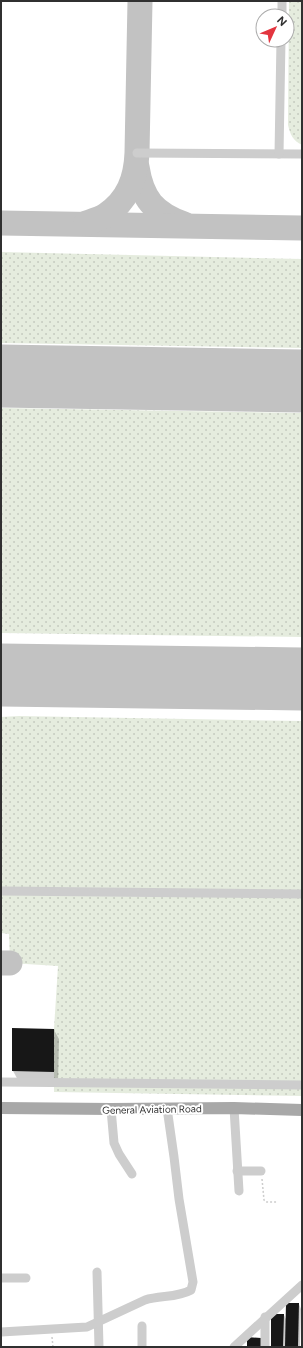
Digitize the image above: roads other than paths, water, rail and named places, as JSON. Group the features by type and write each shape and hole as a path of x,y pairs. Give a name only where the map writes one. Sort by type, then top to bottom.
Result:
{"main road":[{"name":"General Aviation Road","path":"1,1108 234,1108 302,1110"}],"street":[{"path":"279,154 281,48"},
{"path":"137,153 302,154"},
{"path":"1,891 302,894"},
{"path":"1,1082 302,1085"},
{"path":"1,1332 87,1327 152,1298 183,1294 191,1290 193,1282 179,1199 167,1108"},
{"path":"234,1108 239,1190"},
{"path":"111,1109 114,1143 132,1174"},
{"path":"237,1171 260,1171"},
{"path":"97,1272 99,1347"},
{"path":"1,1278 26,1278"},
{"path":"234,1347 265,1317 302,1285"},
{"path":"265,1317 265,1347"},
{"path":"142,1326 142,1347"}]}
